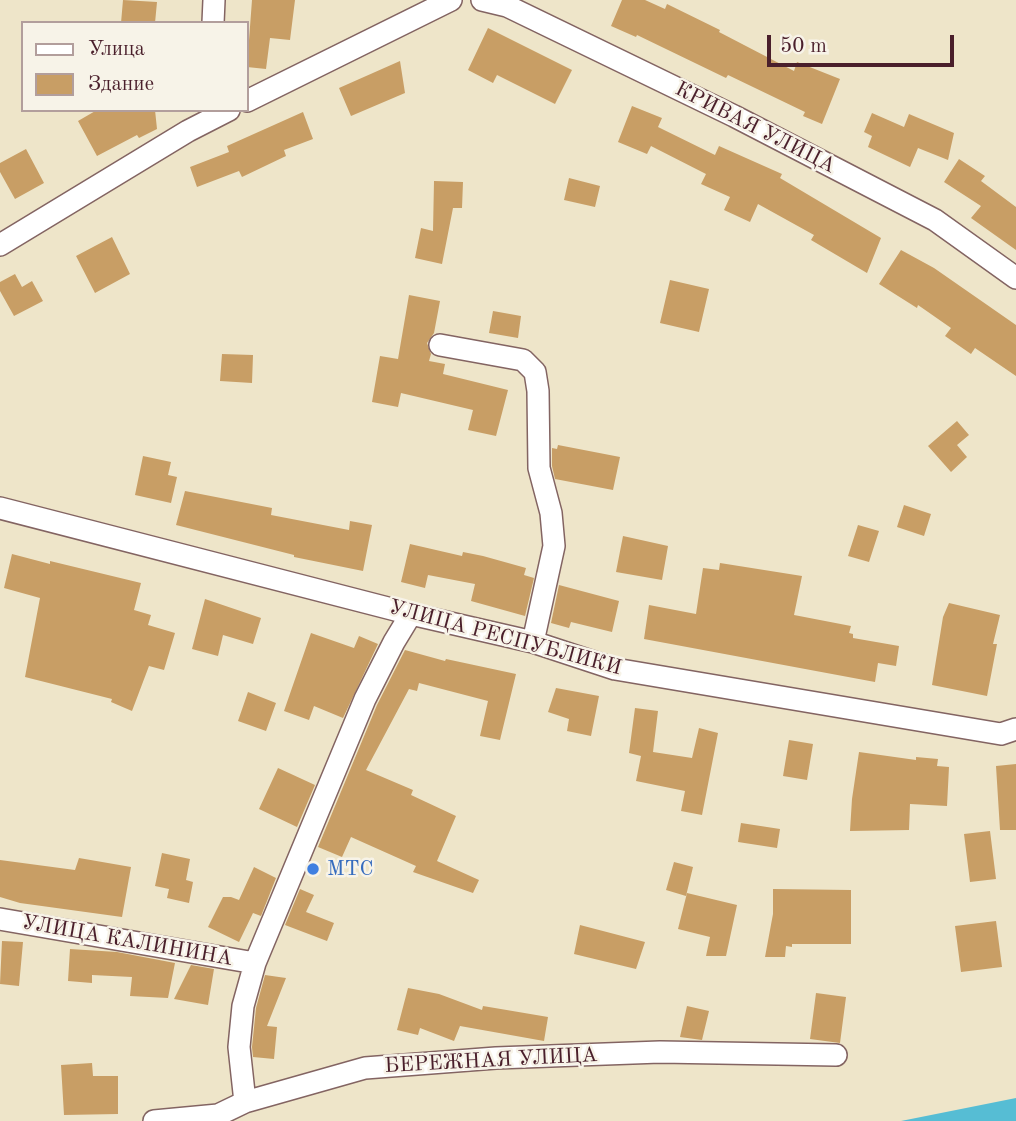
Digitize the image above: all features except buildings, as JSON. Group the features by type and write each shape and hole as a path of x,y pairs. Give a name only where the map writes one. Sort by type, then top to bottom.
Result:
{"street":[{"path":"213,21 214,0"},
{"path":"248,101 451,0"},
{"name":"КРИВАЯ УЛИЦА","path":"482,0 507,6 734,116 935,220 1016,278"},
{"path":"0,245 216,113"},
{"path":"440,345 523,360 535,372 538,391 539,468 551,513 554,546 533,642"},
{"name":"УЛИЦА РЕСПУБЛИКИ","path":"0,509 411,614 533,642 615,669 1001,734 1016,729"},
{"path":"245,1102 239,1047 243,1006 255,963 365,699 411,614"},
{"name":"УЛИЦА КАЛИНИНА","path":"0,919 255,963"},
{"name":"БЕРЕЖНАЯ УЛИЦА","path":"154,1121 218,1115 245,1102 365,1068 496,1058 660,1052 836,1055"}],"water":[{"path":"1016,1098 1016,1121 901,1121"}],"place":[{"name":"МТС","path":"313,869"}]}
